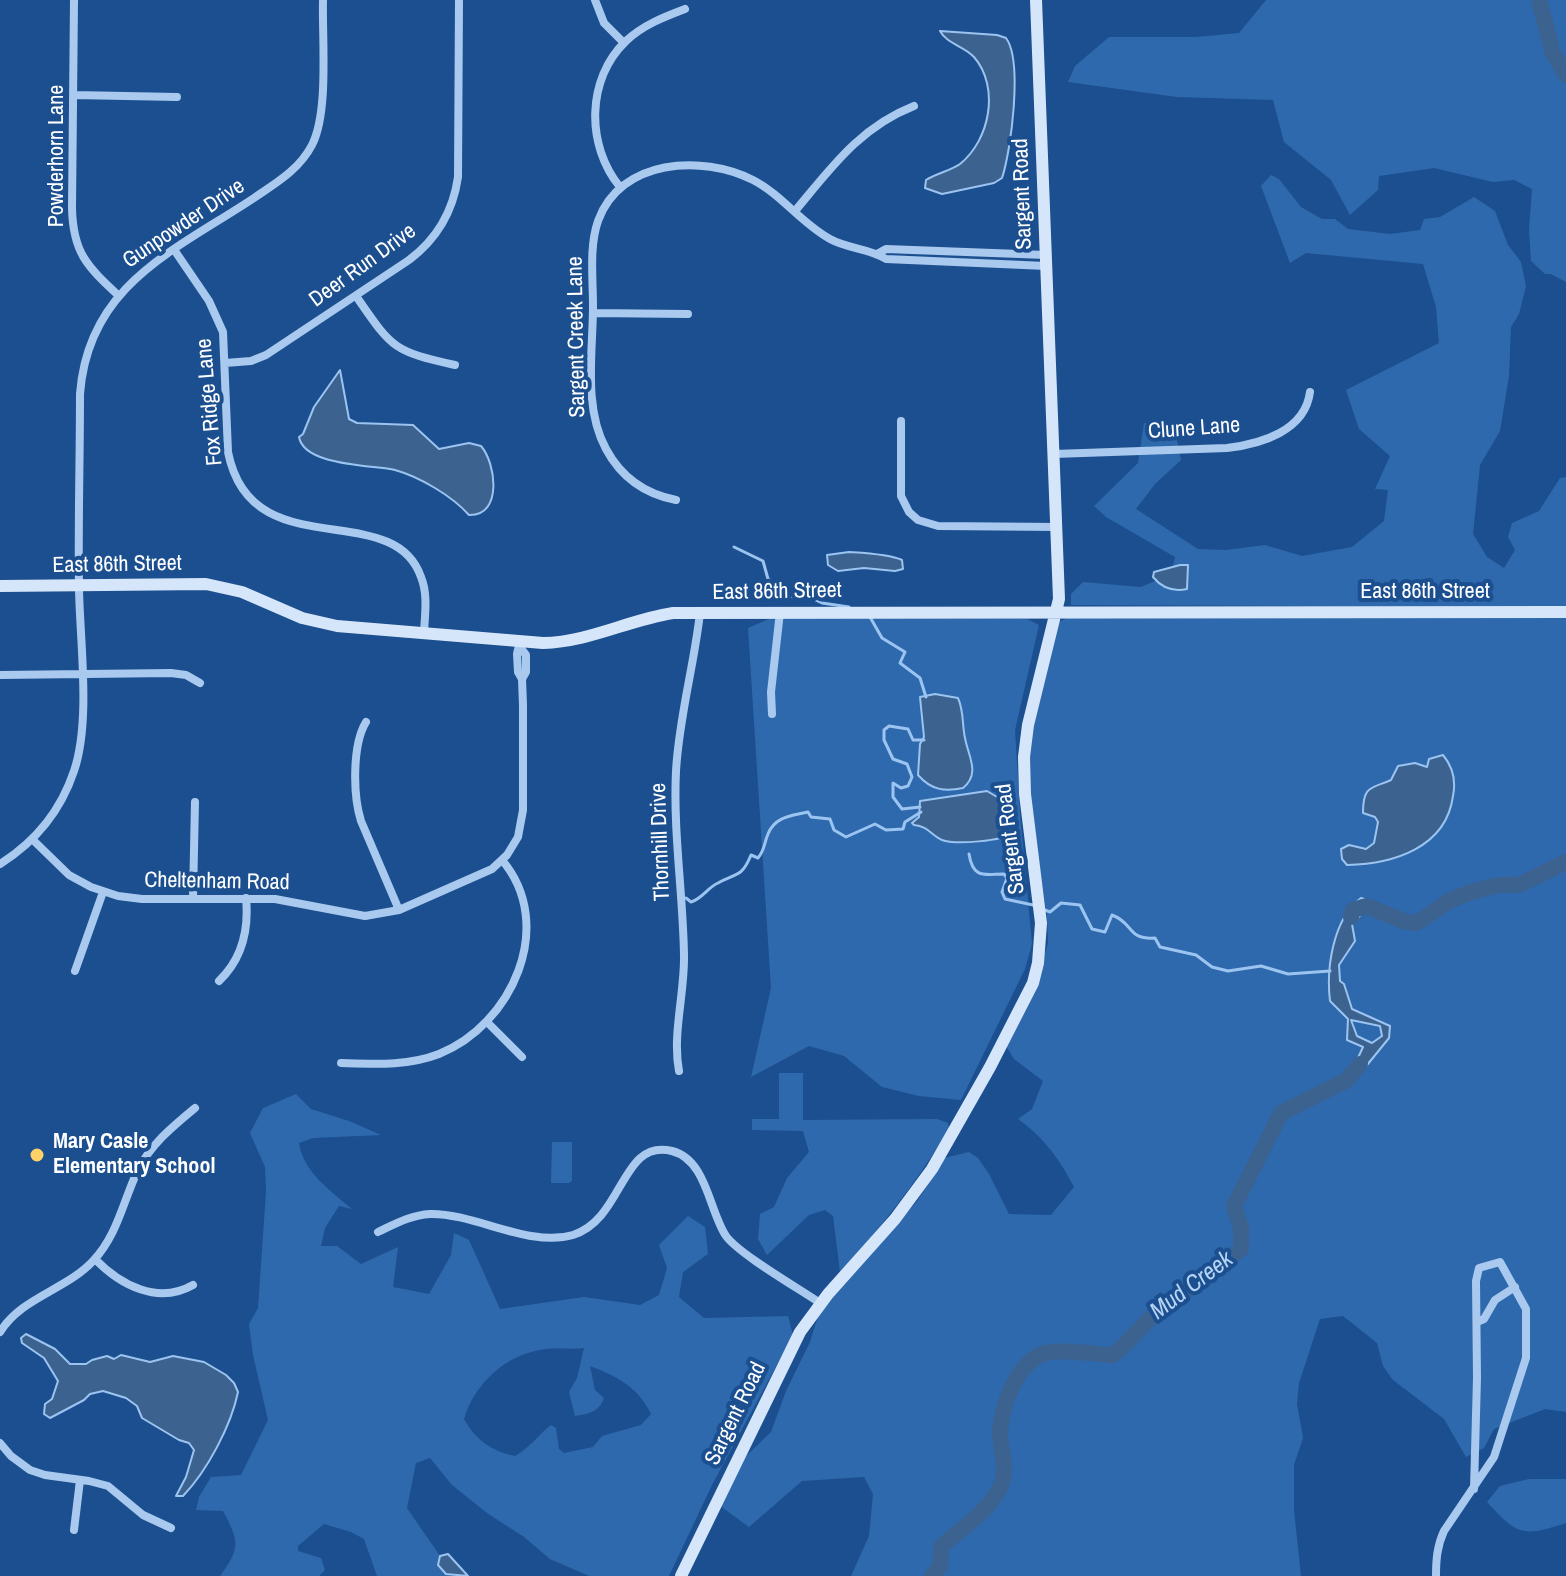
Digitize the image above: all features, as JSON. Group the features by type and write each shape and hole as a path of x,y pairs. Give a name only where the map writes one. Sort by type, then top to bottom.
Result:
{"street":[{"name":"Powderhorn Lane","path":"74,0 72,214 77,246 89,268 118,295"},
{"name":"Gunpowder Drive","path":"0,864 32,839 55,810 74,771 82,732 79,585 81,386 94,336 118,295 136,277 284,178 301,162 318,130 322,111 323,0"},
{"name":"Deer Run Drive","path":"225,363 251,361 266,355 424,247 442,226 451,208 458,177 459,0"},
{"path":"595,0 604,23 624,43"},
{"name":"Sargent Road","path":"681,1576 800,1332 820,1303 895,1219 927,1177 970,1105 1033,983 1040,956 1041,923 1025,797 1024,757 1028,725 1059,599 1036,0"},
{"path":"685,9 659,19 624,43 606,68 594,112 596,134 606,166 620,187 653,170 704,165 753,180 831,240 886,259 1046,260"},
{"path":"74,95 177,97"},
{"path":"795,211 835,162 871,127 914,106"},
{"name":"Sargent Creek Lane","path":"620,187 602,211 594,233 593,405 602,441 619,468 636,484 659,497 676,500"},
{"name":"Fox Ridge Lane","path":"175,251 220,321 224,334 228,452 233,471 243,488 266,511 280,518 379,539 401,549 417,566 424,585 424,632"},
{"path":"356,296 392,345 417,357 455,365"},
{"path":"593,313 688,314"},
{"name":"Clune Lane","path":"1054,454 1227,448 1253,444 1296,423 1305,410 1310,392"},
{"path":"901,421 901,492 906,507 918,520 938,526 1058,527"},
{"name":"East 86th Street","path":"0,586 206,584 231,588 313,621 520,644 572,641 649,617 673,613 1566,612"},
{"path":"772,714 771,692 780,612"},
{"name":"Thornhill Drive","path":"679,1071 677,1054 684,955 676,831 676,776 682,717 700,613"},
{"path":"341,1063 389,1064 424,1059 459,1044 487,1022 512,987 525,942 527,915 523,895 502,860 516,841 523,814 522,679 526,672 526,655 520,644"},
{"path":"0,675 171,673 186,675 200,683"},
{"path":"366,722 357,751 357,808 399,910"},
{"path":"193,898 195,802"},
{"name":"Cheltenham Road","path":"32,839 69,875 103,892 142,899 283,899 365,916 399,910 480,875 502,860"},
{"path":"75,971 103,892"},
{"path":"219,981 241,947 247,923 246,898"},
{"path":"487,1022 522,1057"},
{"path":"0,1332 22,1308 80,1273 95,1259 108,1241 148,1153 195,1108"},
{"path":"378,1232 413,1217 430,1214 452,1216 539,1237 568,1236 586,1229 606,1212 635,1161 655,1151 672,1151 687,1159 697,1170 727,1237 820,1303"},
{"path":"95,1259 120,1280 148,1292 177,1292 193,1285"},
{"path":"1436,1576 1437,1553 1442,1536 1463,1502 1474,1489 1494,1457 1526,1358 1526,1309 1500,1262 1479,1268 1476,1281 1474,1489"},
{"path":"1477,1322 1484,1319 1495,1300 1515,1287"},
{"path":"0,1443 30,1470 108,1486 143,1515 171,1528"},
{"path":"74,1530 80,1480"}],"shaded area":[{"path":"1266,0 1566,0 1566,282 1545,274 1531,261 1529,229 1532,189 1514,180 1493,182 1434,168 1379,176 1378,190 1350,215 1331,180 1284,142 1273,100 1177,97 1068,82 1075,66 1109,37 1196,37 1239,33"},
{"path":"940,31 1006,38 1011,50 1015,85 1012,128 1002,178 994,183 942,194 925,188 926,180 960,164 970,154 984,128 989,98 982,69 974,57"},
{"path":"1271,175 1279,179 1301,207 1322,219 1335,219 1348,229 1390,234 1420,230 1424,219 1440,217 1474,197 1495,211 1508,245 1521,262 1526,286 1519,314 1511,327 1509,376 1500,431 1480,465 1473,534 1487,557 1504,568 1515,550 1508,537 1512,523 1539,511 1560,478 1566,477 1566,607 1071,605 1071,594 1083,582 1141,587 1171,574 1175,557 1106,517 1094,506 1138,463 1144,423 1174,425 1181,460 1155,484 1136,509 1198,549 1226,550 1265,545 1302,556 1352,547 1384,521 1388,490 1375,489 1390,456 1359,429 1346,390 1439,343 1436,307 1423,264 1306,253 1290,263 1261,186"},
{"path":"340,370 349,419 357,423 413,425 439,449 469,443 481,446 493,476 492,498 487,507 480,513 469,515 445,494 415,477 395,470 326,459 304,447 299,437 314,407"},
{"path":"849,552 897,558 902,560 903,569 838,571 828,565 827,555"},
{"path":"1188,565 1187,589 1168,588 1153,577 1154,572"},
{"path":"1566,616 1566,1412 1545,1409 1494,1429 1484,1448 1466,1457 1444,1419 1393,1380 1383,1366 1377,1343 1343,1316 1320,1319 1299,1383 1297,1404 1303,1438 1294,1465 1294,1510 1301,1576 851,1576 869,1536 873,1494 864,1477 802,1481 749,1527 719,1505 742,1460 771,1432 786,1391 810,1342 820,1310 918,1200 944,1158 969,1152 978,1158 1009,1214 1051,1215 1074,1187 1050,1149 1018,1119 1032,1109 1043,1081 1014,1059 1006,1046 1037,982 1048,943 1030,803 1028,742 1059,622 1069,617"},
{"path":"769,619 1027,619 1039,625 1015,730 1032,944 1025,969 961,1100 919,1096 882,1087 844,1056 809,1046 751,1077 771,988 748,628"},
{"path":"935,694 958,698 960,703 972,764 971,776 963,788 939,789 918,775 920,744 924,737 920,697"},
{"path":"1443,755 1453,774 1454,785 1448,814 1440,829 1415,850 1382,861 1347,865 1342,859 1341,849 1349,845 1366,849 1374,843 1378,822 1375,817 1363,813 1365,797 1370,789 1391,780 1398,766 1415,763 1427,767 1429,759"},
{"path":"987,791 997,797 1013,828 1013,833 1008,836 968,842 948,841 912,823 919,817 920,801"},
{"path":"1361,898 1367,900 1364,911 1352,924 1355,941 1339,965 1340,981 1344,984 1352,1009 1390,1026 1389,1038 1350,1086 1344,1074 1357,1060 1363,1047 1347,1040 1348,1019 1330,1001 1329,974 1338,931 1351,907","holes":["1351,1020 1380,1026 1382,1036 1372,1043 1357,1036"]},
{"path":"779,1073 803,1073 803,1120 937,1119 948,1123 949,1129 912,1185 840,1272 833,1216 825,1210 809,1215 767,1255 758,1239 760,1214 774,1207 787,1178 809,1152 803,1131 752,1130 752,1119 779,1119"},
{"path":"296,1094 311,1109 381,1135 313,1138 299,1143 312,1172 352,1209 339,1206 325,1228 321,1246 337,1246 361,1264 398,1247 393,1287 429,1294 451,1255 454,1233 469,1240 500,1309 584,1297 640,1305 659,1295 667,1268 659,1245 688,1216 705,1227 708,1254 683,1272 679,1297 704,1318 788,1316 793,1335 712,1485 669,1576 589,1576 550,1559 452,1485 430,1458 416,1463 407,1508 449,1569 461,1576 377,1576 364,1539 324,1524 298,1546 298,1551 321,1558 325,1570 319,1576 220,1576 232,1558 235,1537 223,1511 196,1510 199,1497 211,1477 241,1475 268,1420 249,1324 258,1308 266,1192 265,1167 250,1133 263,1108","holes":["584,1348 577,1378 569,1392 575,1416 593,1412 604,1398 595,1390 590,1366 626,1384 640,1397 651,1414 641,1425 602,1436 593,1447 564,1453 559,1449 556,1428 551,1425 515,1456 485,1444 464,1419 475,1395 492,1374 527,1353 545,1349"]},
{"path":"552,1142 572,1142 572,1181 569,1183 551,1183"},
{"path":"26,1334 55,1349 70,1364 86,1364 107,1356 114,1359 121,1355 150,1362 173,1356 204,1362 234,1383 238,1392 224,1433 201,1474 183,1496 176,1496 194,1450 189,1443 142,1418 137,1406 126,1398 103,1391 90,1394 50,1418 44,1414 45,1404 52,1399 58,1381 44,1358 22,1343 21,1338"},
{"path":"1529,1479 1566,1479 1566,1523 1540,1530 1522,1530 1506,1522 1487,1502 1500,1486"},
{"path":"448,1554 468,1576 446,1574 438,1565 440,1556"}],"waterway":[{"name":"Mud Creek","path":"1539,0 1553,53 1566,75"},
{"path":"734,547 763,561 768,579 789,596 807,596 822,603 849,607"},
{"path":"870,617 882,638 905,652 900,663 920,678 926,697"},
{"path":"920,807 902,809 893,797 893,783 901,788 908,786 912,777 907,764 893,759 884,740 884,730 889,726 908,729 913,740 924,740"},
{"path":"686,898 691,902 714,885 742,871 751,855 758,858 771,828 785,818 808,812 811,817 830,819 834,830 846,837 875,824 886,830 903,829 905,822 921,812"},
{"path":"969,854 977,872 1004,874 1007,878 1002,892 1005,899 1033,905"},
{"name":"Mud Creek","path":"1351,917 1353,910 1367,906 1406,922 1417,923 1449,901 1498,885 1519,885 1566,862"},
{"path":"1045,910 1050,912 1061,903 1080,905 1092,929 1105,932 1112,915 1135,934 1155,938 1160,947 1196,955 1212,967 1228,971 1261,966 1288,974 1330,971"},
{"name":"Mud Creek","path":"932,1576 940,1567 941,1547 983,1511 1001,1485 1004,1467 1000,1436 1003,1411 1020,1373 1039,1356 1051,1352 1113,1355 1153,1316 1241,1249 1241,1228 1234,1206 1281,1113 1347,1080 1360,1064"}],"place":[{"name":"Mary Casle Elementary School","path":"37,1155"}]}
